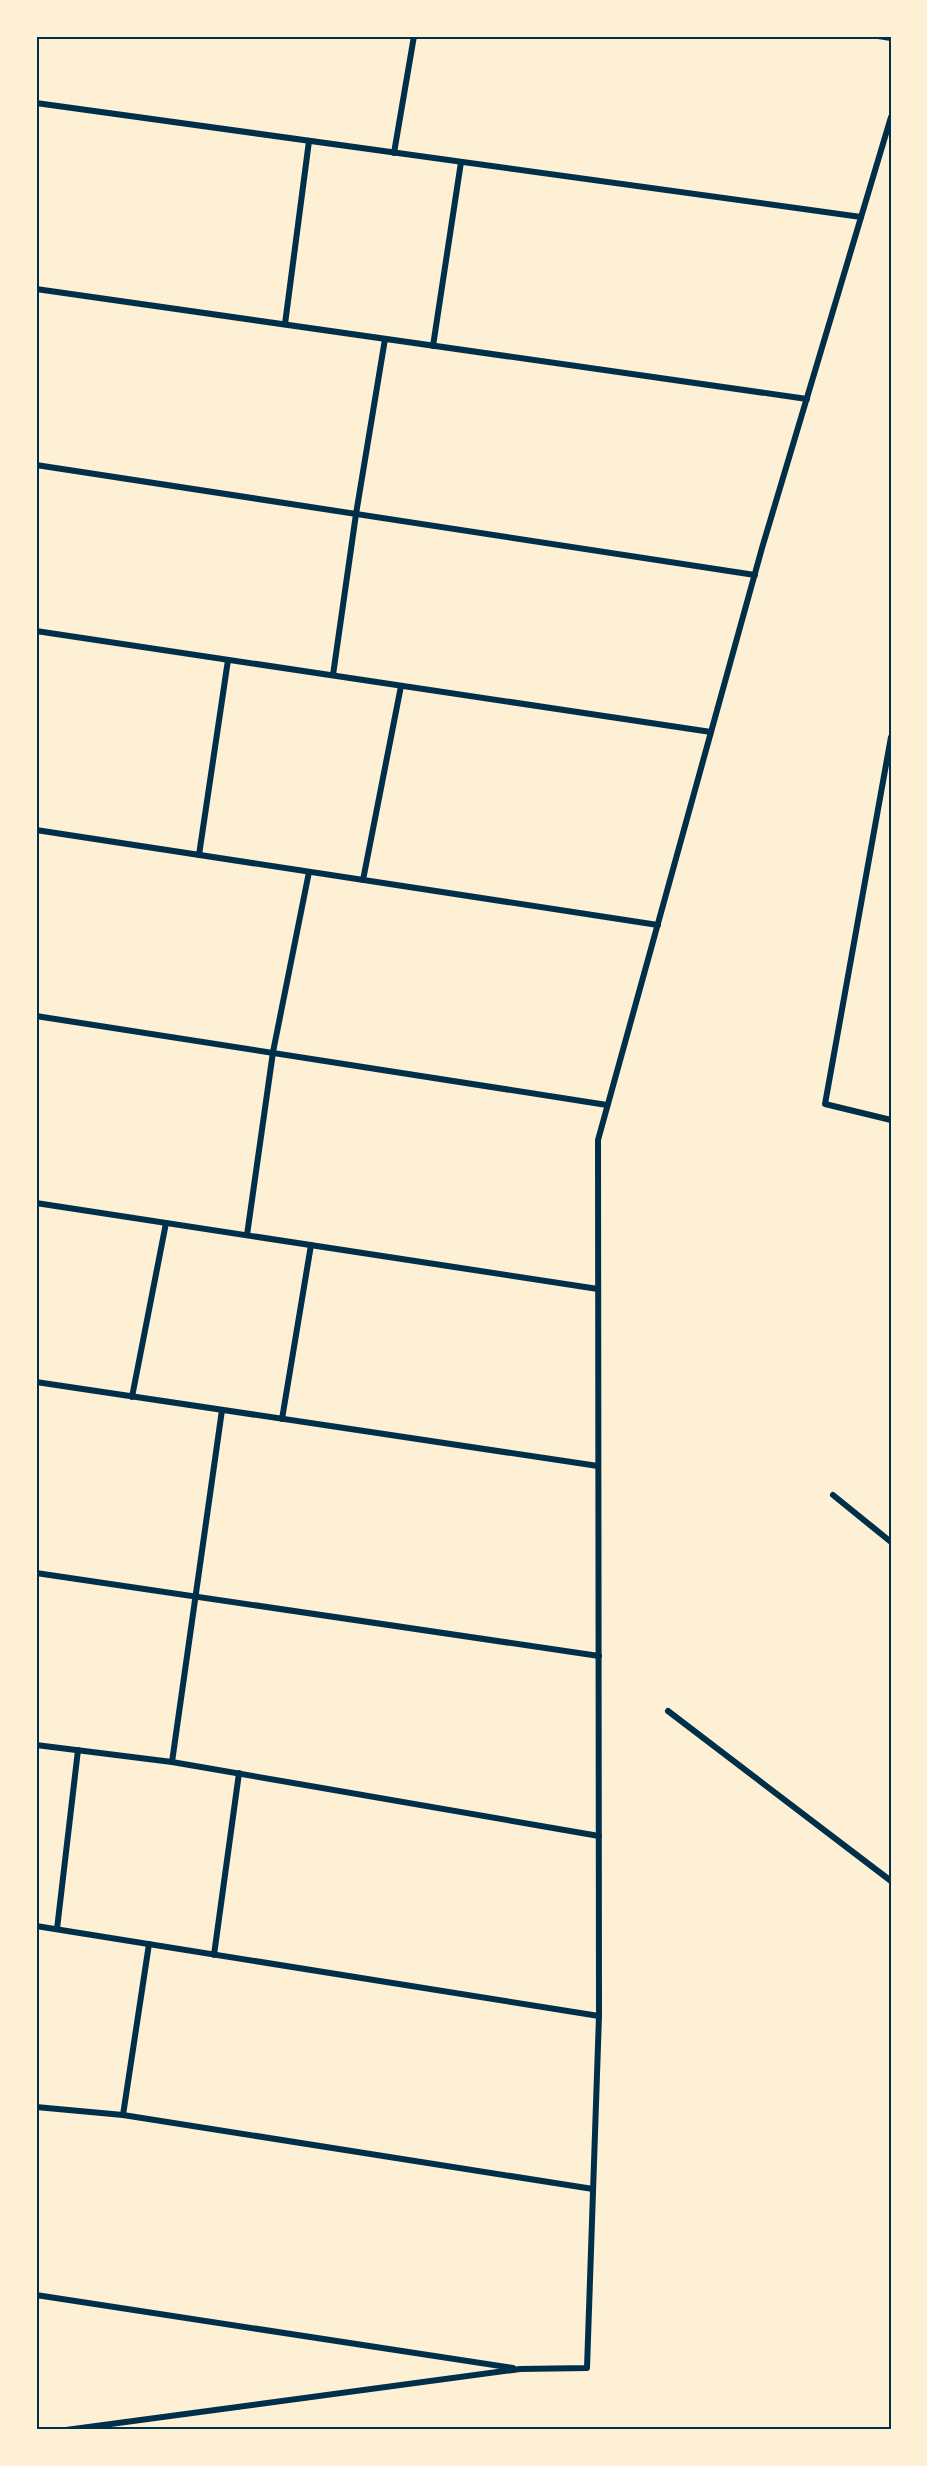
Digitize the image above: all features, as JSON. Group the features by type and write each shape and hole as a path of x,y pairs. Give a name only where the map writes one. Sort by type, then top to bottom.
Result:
{"street":[{"path":"394,153 414,36"},
{"path":"878,36 891,38"},
{"path":"36,103 861,217"},
{"path":"66,2430 520,2369 587,2368 599,2016 598,1140 755,575 891,117"},
{"path":"285,324 309,141"},
{"path":"433,346 461,162"},
{"path":"36,289 807,399"},
{"path":"333,675 356,514 386,339"},
{"path":"36,465 755,575"},
{"path":"36,631 711,732"},
{"path":"199,855 228,660"},
{"path":"363,880 401,686"},
{"path":"891,738 825,1104 891,1120"},
{"path":"36,830 658,925"},
{"path":"248,1235 273,1053 309,872"},
{"path":"36,1016 608,1105"},
{"path":"36,1203 598,1289"},
{"path":"132,1397 166,1223"},
{"path":"282,1419 311,1245"},
{"path":"36,1383 598,1466"},
{"path":"172,1762 222,1410"},
{"path":"833,1495 891,1542"},
{"path":"36,1573 599,1656"},
{"path":"668,1711 891,1881"},
{"path":"36,1745 172,1762 599,1836"},
{"path":"57,1929 78,1750"},
{"path":"214,1955 239,1773"},
{"path":"36,1926 599,2016"},
{"path":"123,2115 149,1944"},
{"path":"36,2107 123,2115 593,2189"},
{"path":"36,2295 520,2369"}]}
